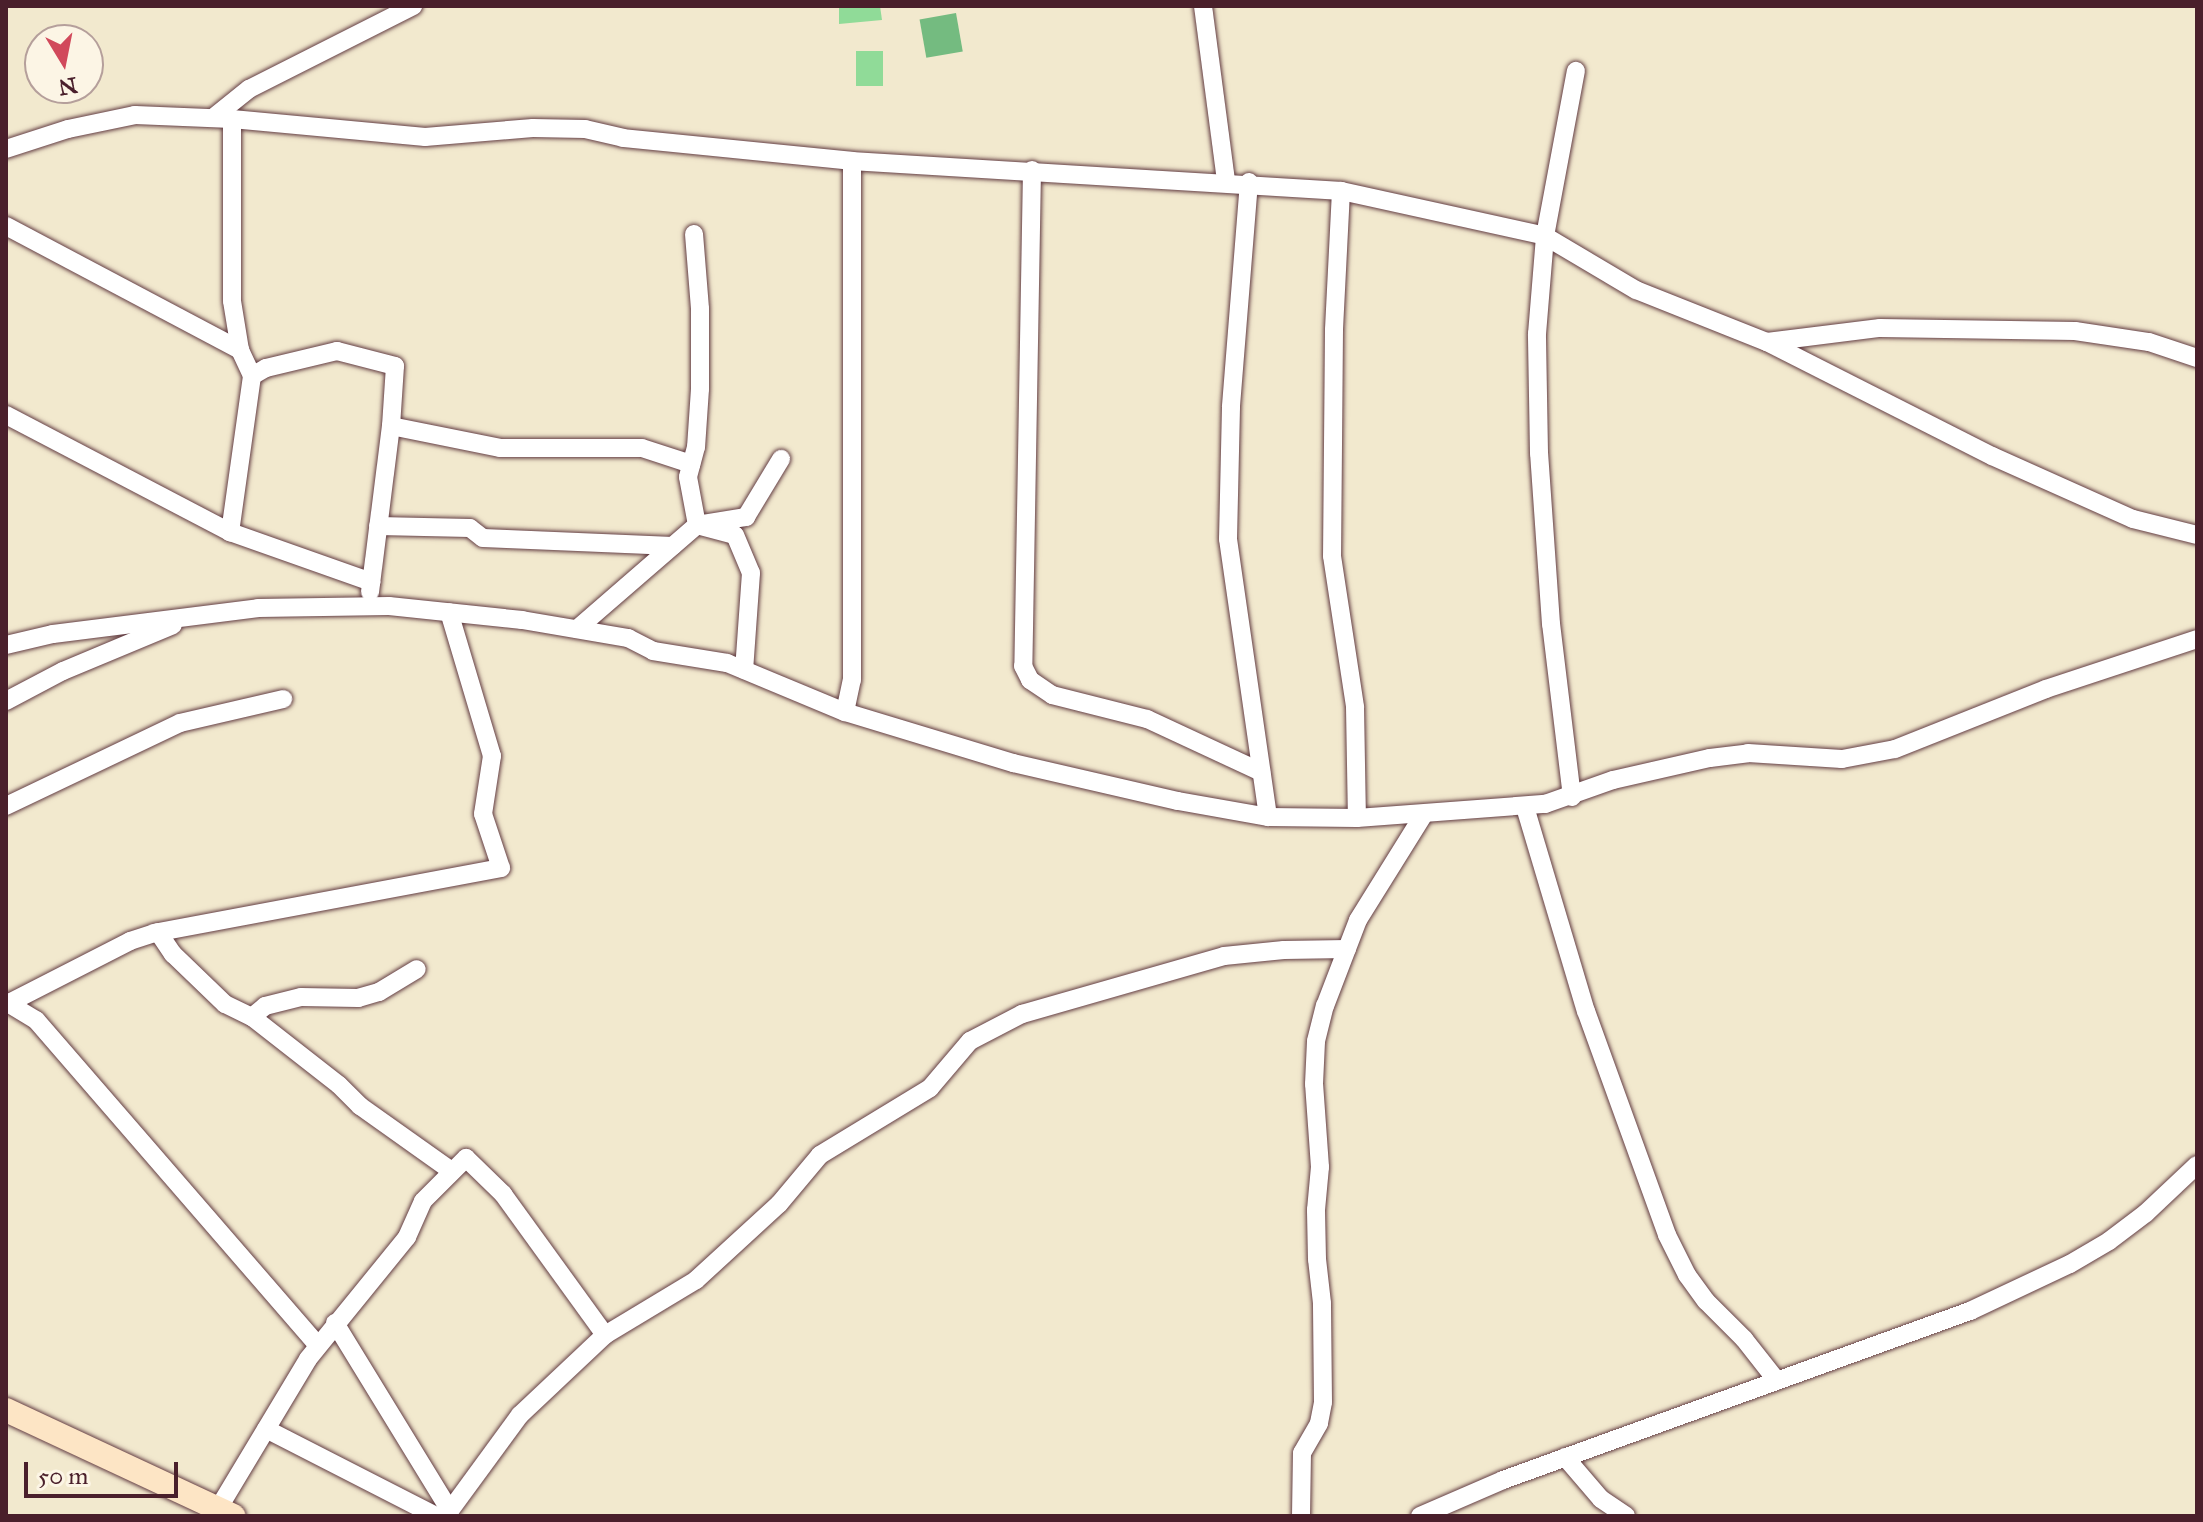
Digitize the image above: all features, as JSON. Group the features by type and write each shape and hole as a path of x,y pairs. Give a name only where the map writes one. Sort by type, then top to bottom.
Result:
{"street":[{"path":"230,532 252,376 240,350 232,301 223,118 249,89 413,6"},
{"path":"1203,6 1226,181"},
{"path":"1572,797 1551,624 1539,453 1538,287 1576,71"},
{"path":"6,149 68,129 135,115 223,118 425,137 533,128 585,129 623,138 852,161 1249,182 1341,191 1545,236 1636,290 1767,342 2020,468 2133,519 2197,535"},
{"path":"845,712 852,680 852,161"},
{"path":"1032,170 1023,666 1030,680 1052,695 1147,719 1261,772"},
{"path":"1249,182 1231,407 1228,539 1268,817"},
{"path":"1341,191 1334,330 1332,556 1355,707 1357,818"},
{"path":"6,226 240,350"},
{"path":"694,234 700,357 696,447 688,477 697,525"},
{"path":"1767,342 1880,328 2075,331 2149,342 2197,358"},
{"path":"252,376 266,368 337,351 395,366 391,426 368,606"},
{"path":"6,415 230,532 371,582"},
{"path":"391,426 500,448 642,448 691,464"},
{"path":"577,629 697,525 746,517 781,459"},
{"path":"697,525 735,535 751,573 744,670"},
{"path":"378,526 470,528 483,538 673,546"},
{"path":"6,645 53,634 258,608 368,606 449,612 628,638 653,651 727,663 845,712 1013,763 1178,801 1268,817 1357,818 1525,807 1572,797 1613,780 1710,758 1748,753 1842,759 1895,749 2046,689 2197,639"},
{"path":"318,1345 36,1020 9,1002 130,941 158,932 501,868 483,814 492,756 449,612"},
{"path":"6,701 63,671 194,616"},
{"path":"6,806 180,723 283,699"},
{"path":"1525,807 1586,1011 1667,1235 1687,1275 1706,1301 1744,1339 1777,1381"},
{"path":"1301,1516 1302,1453 1319,1423 1323,1402 1322,1303 1316,1210 1320,1167 1314,1084 1316,1041 1325,1006 1358,920 1424,814"},
{"path":"158,932 173,954 225,1004 252,1017 339,1085 360,1106 450,1170"},
{"path":"444,1514 520,1415 605,1335 696,1280 779,1204 820,1155 930,1088 970,1041 1022,1014 1224,956 1284,950 1347,949"},
{"path":"252,1017 265,1006 301,997 358,998 379,992 417,969"},
{"path":"6,1410 216,1512 318,1345 398,1250 423,1201 450,1170 466,1158 503,1194 605,1335"},
{"path":"1420,1516 1565,1457 1970,1311 2070,1264 2146,1213 2197,1165"},
{"path":"335,1323 444,1514"},
{"path":"266,1429 444,1514"},
{"path":"1565,1457 1601,1499 1626,1516"}],"green space":[{"path":"839,6 880,6 882,20 839,24"},
{"path":"956,13 963,51 926,58 920,19"},
{"path":"856,51 883,51 883,86 856,86"}]}
